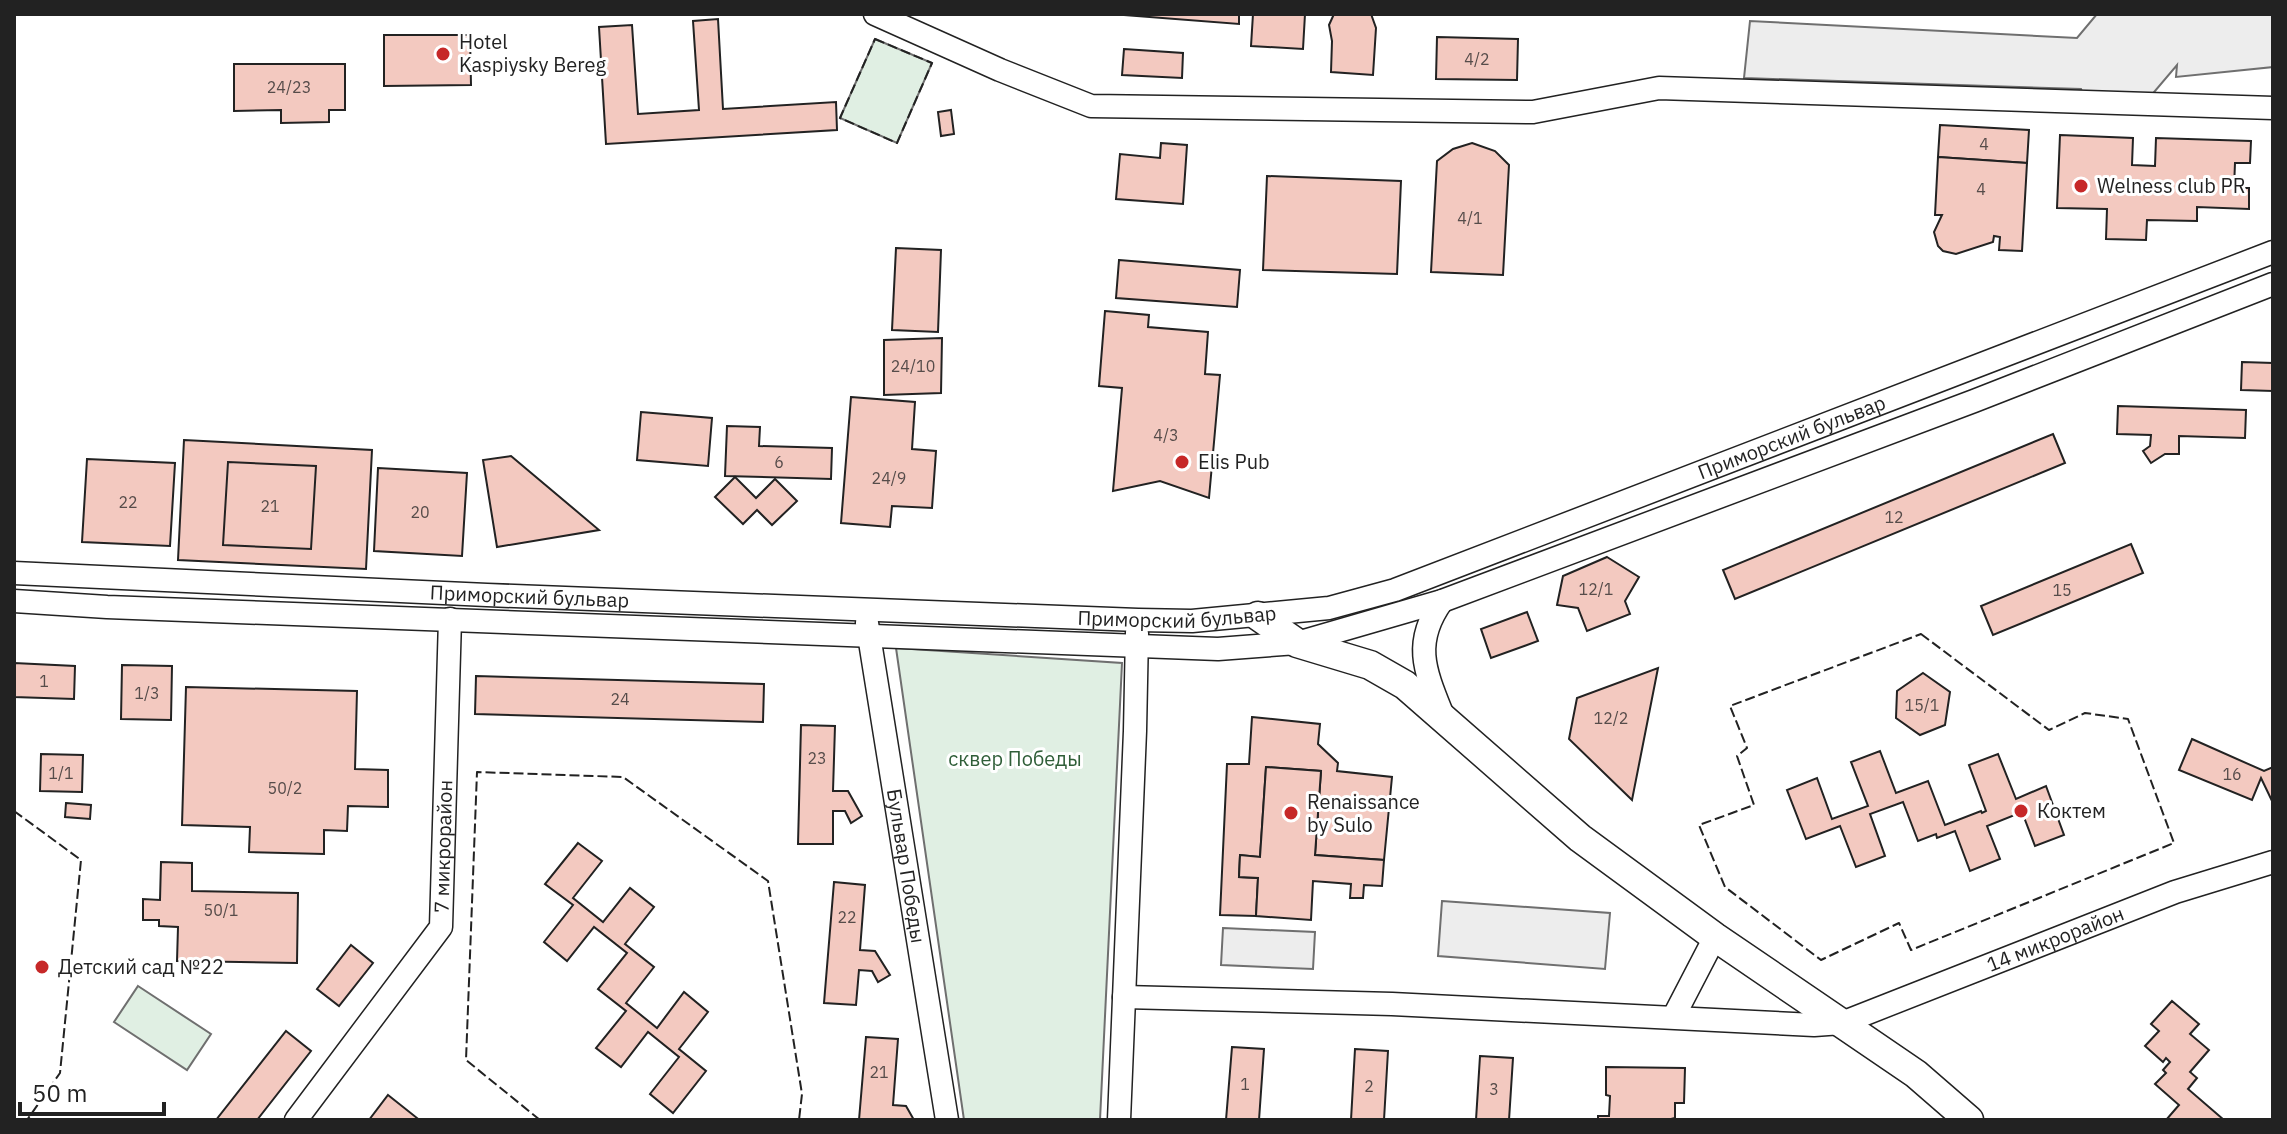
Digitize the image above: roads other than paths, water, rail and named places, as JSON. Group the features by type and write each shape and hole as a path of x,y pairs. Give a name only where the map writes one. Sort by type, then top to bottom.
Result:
{"main road":[{"path":"1258,616 1297,643 1370,665 1405,685 1580,838 1715,937 1916,1074 1969,1120"}],"street":[{"path":"875,14 1000,70 1091,106 1533,112 1659,88 2273,108"},
{"name":"Приморский бульвар","path":"14,573 1138,620 1192,621 1329,608 1395,590 2273,252"},
{"name":"Приморский бульвар","path":"14,601 1218,649 1297,643 1442,601 1974,401 2273,284"},
{"path":"1442,601 1429,619 1422,646 1428,679 1443,716"},
{"name":"Бульвар Победы","path":"865,610 947,1120"},
{"name":"7 микрорайон","path":"296,1120 441,927 450,619"},
{"path":"1119,1120 1138,620"},
{"name":"14 микрорайон","path":"1124,997 1392,1004 1814,1025 1842,1023 2175,892 2273,862"},
{"path":"1674,1016 1715,937"}],"place":[{"name":"Hotel Kaspiysky Bereg","path":"443,54"},
{"name":"Welness club PR","path":"2081,186"},
{"name":"Elis Pub","path":"1182,462"},
{"name":"Коктем","path":"2021,811"},
{"name":"Renaissance by Sulo","path":"1291,813"},
{"name":"Детский сад №22","path":"42,967"}],"park label":[{"name":"сквер Победы","path":"1015,759"}]}
